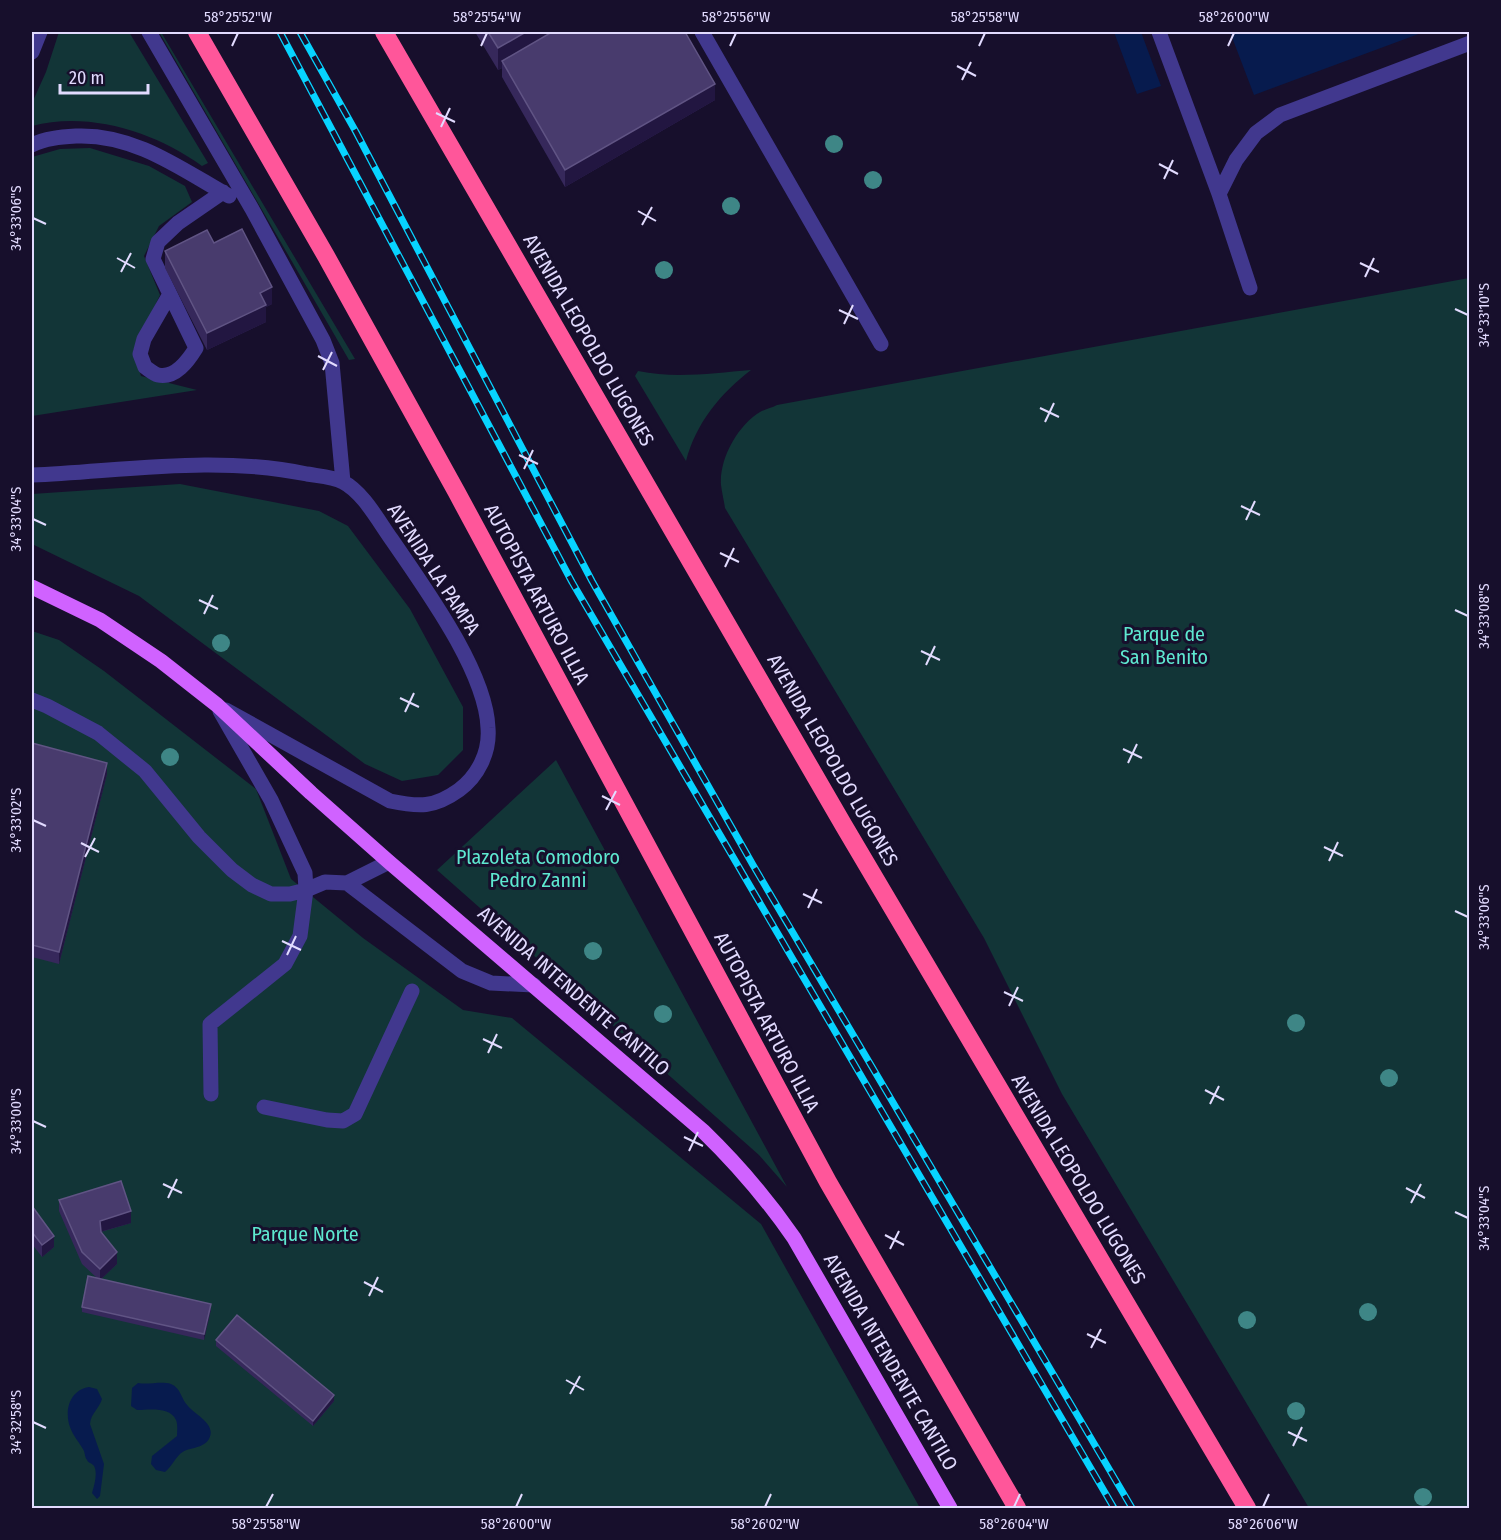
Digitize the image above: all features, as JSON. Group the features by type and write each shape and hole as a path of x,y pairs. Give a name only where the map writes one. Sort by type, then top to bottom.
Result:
{"highway":[{"name":"AUTOPISTA ARTURO ILLIA","path":"197,32 326,256 456,491 828,1182"},
{"name":"AVENIDA LEOPOLDO LUGONES","path":"384,32 844,826 1247,1509"},
{"name":"AVENIDA INTENDENTE CANTILO","path":"828,1182 1017,1509"}],"main road":[{"name":"AVENIDA INTENDENTE CANTILO","path":"32,587 100,620 161,661 217,705 389,862 703,1131 738,1165 767,1199 794,1238 950,1509"}],"street":[{"path":"32,52 40,32"},
{"path":"150,32 252,208 323,340 332,363 343,482"},
{"path":"702,32 881,344"},
{"path":"1159,32 1219,194 1250,288"},
{"path":"1219,194 1236,160 1256,133 1281,115 1470,43"},
{"path":"32,145 63,137 91,136 116,140 147,150 175,164 252,208"},
{"path":"170,294 144,339 140,354 145,367 158,375 172,373 187,363 196,348 170,294 153,259 158,242 178,223 223,192"},
{"name":"AVENIDA LA PAMPA","path":"32,476 180,465 277,468 343,482 364,500 431,596 466,659 484,699 489,729 484,759 468,784 444,801 415,806 390,801 217,705"},
{"path":"32,700 98,733 145,771 199,837 232,870 252,885 271,894 290,894 325,882 348,883 389,862"},
{"path":"211,1094 210,1024 285,964 300,936 306,890 305,873 272,800 217,705"},
{"path":"348,883 462,971 491,983 534,986"},
{"path":"264,1107 327,1120 344,1121 355,1114 412,991"}],"green space":[{"path":"59,32 129,32 208,163 202,166 164,143 143,134 98,123 54,122 32,126 32,103 46,72"},
{"path":"159,32 161,32 355,359 349,360"},
{"path":"90,148 149,166 185,186 192,202 159,226 144,256 160,295 133,351 141,376 197,390 32,416 32,157 60,149"},
{"name":"Parque de San Benito","path":"1469,278 1469,1508 1309,1508 1062,1094 984,938 725,508 721,475 727,454 744,425 760,412 777,405"},
{"path":"751,370 719,399 711,410 696,434 686,461 635,376 638,371 680,375"},
{"path":"180,484 319,511 348,526 410,609 463,707 463,750 438,775 402,781 365,764 139,596 32,544 32,494"},
{"name":"Parque Norte","path":"32,631 59,640 104,671 256,789 291,879 363,938 463,1010 512,1018 761,1224 920,1508 32,1508"},
{"name":"Plazoleta Comodoro Pedro Zanni","path":"556,760 787,1187 759,1155 437,870"}],"water":[{"path":"1114,32 1141,32 1161,86 1137,94"},
{"path":"1230,32 1424,32 1254,95"},
{"path":"138,1383 171,1384 210,1429 211,1434 206,1442 180,1454 165,1472 156,1470 151,1464 152,1456 177,1436 177,1422 173,1416 164,1411 137,1410 131,1406 132,1388"},
{"path":"89,1387 97,1389 102,1399 90,1424 104,1464 100,1496 97,1499 92,1493 95,1469 86,1459 68,1421 68,1408 73,1396"}],"building":[{"path":"488,32 526,32 498,48"},
{"path":"552,32 685,32 715,84 565,170 502,61"},
{"path":"242,229 272,287 260,293 266,305 207,333 165,251 207,230 214,243"},
{"path":"32,743 107,763 59,952 32,945"},
{"path":"121,1181 131,1211 100,1221 101,1232 117,1252 100,1269 82,1252 59,1200"},
{"path":"32,1206 54,1236 42,1245 32,1232"},
{"path":"88,1276 211,1304 204,1334 82,1307"},
{"path":"237,1315 334,1395 313,1421 216,1340"}],"railway":[{"path":"280,32 572,582 1114,1508"},
{"path":"300,32 356,132 592,581 753,865 1132,1508"}]}
